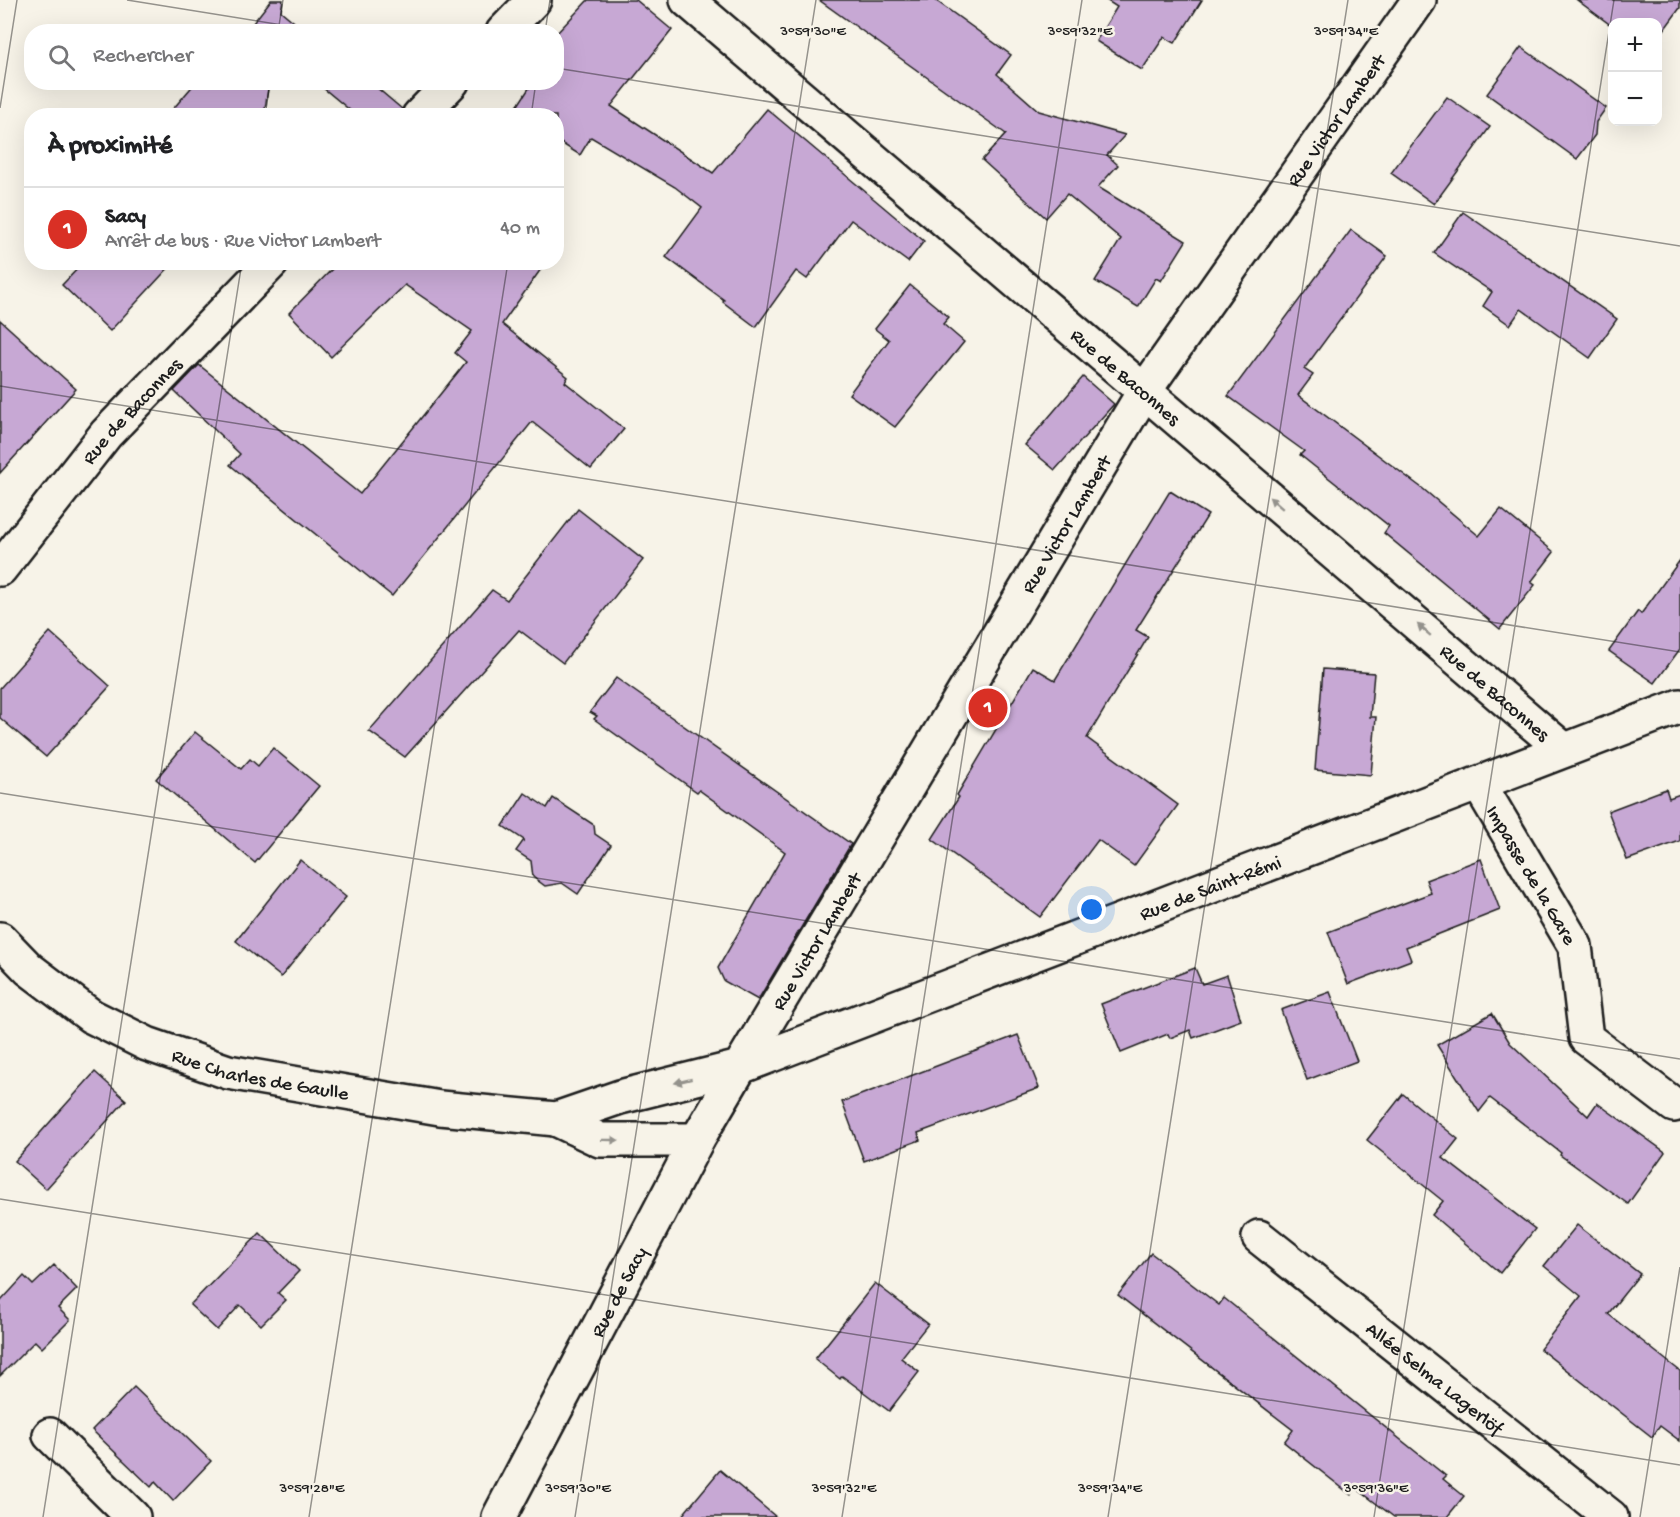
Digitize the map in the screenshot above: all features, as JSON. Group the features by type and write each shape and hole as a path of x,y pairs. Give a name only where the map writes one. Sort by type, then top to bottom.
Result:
{"street":[{"path":"511,24 534,0"},
{"name":"Rue de Baconnes","path":"687,0 1564,750"},
{"name":"Rue Victor Lambert","path":"740,1067 1145,390 1419,0"},
{"path":"427,108 444,90"},
{"name":"Rue de Baconnes","path":"0,569 106,434 264,270"},
{"name":"Rue de Saint-Rémi","path":"740,1067 1680,706"},
{"name":"Impasse de la Gare","path":"1479,783 1575,946 1586,1038 1674,1105"},
{"name":"Rue Charles de Gaulle","path":"0,939 29,969 91,1016 147,1044 184,1059 228,1072 440,1108 556,1119 600,1140 697,1140"},
{"name":"Rue Charles de Gaulle","path":"556,1119 620,1097 740,1067"},
{"name":"Rue de Sacy","path":"499,1517 697,1140 740,1067"},
{"name":"Allée Selma Lagerlöf","path":"1259,1237 1611,1517"},
{"path":"50,1435 133,1517"}],"building":[{"path":"271,0 283,0 281,11 296,24 252,24"},
{"path":"588,0 636,0 672,30 611,106 713,173 767,109 924,241 908,262 851,220 807,279 796,271 756,327 666,257 702,208 675,187 591,137 580,155 564,145 564,108 516,108 528,90 564,90 564,26"},
{"path":"819,0 935,0 1011,55 997,74 1039,111 1125,135 1107,155 1118,165 1098,187 1186,241 1161,281 1156,278 1138,307 1095,281 1121,239 1067,194 1046,218 982,160 1006,134"},
{"path":"1106,0 1202,0 1175,43 1164,37 1142,70 1096,41 1117,7"},
{"path":"1577,0 1680,0 1680,8 1662,33 1662,18 1608,18 1608,23"},
{"path":"1521,47 1606,108 1596,122 1595,135 1577,159 1487,94"},
{"path":"189,90 268,90 265,108 174,108"},
{"path":"326,90 379,90 401,108 347,108"},
{"path":"1447,97 1490,127 1434,204 1391,173"},
{"path":"1463,212 1617,319 1590,358 1521,309 1510,325 1483,306 1492,292 1434,253"},
{"path":"1351,230 1387,256 1304,369 1313,375 1298,395 1422,488 1479,536 1501,509 1554,552 1531,582 1535,585 1500,629 1384,533 1389,526 1300,455 1304,451 1228,396"},
{"path":"76,270 167,270 110,331 62,285"},
{"path":"331,270 540,270 502,324 568,377 565,382 624,429 591,469 532,422 392,596 230,465 240,454 174,391 199,365 360,494 466,362 455,353 472,331 405,285 331,357 289,313"},
{"path":"910,285 949,317 943,324 964,342 895,427 849,394 889,340 875,329"},
{"path":"0,320 76,389 0,473"},
{"path":"1083,377 1114,404 1055,470 1025,445"},
{"path":"1170,491 1208,515 1136,630 1148,637 1087,738 1178,805 1134,866 1098,840 1040,917 932,839 959,797 957,795 1033,667 1055,680"},
{"path":"578,509 643,560 563,663 519,630 405,757 369,731 492,590 507,600"},
{"path":"1680,560 1680,649 1655,683 1609,651 1638,611 1641,614"},
{"path":"50,632 110,686 46,757 0,718 0,688"},
{"path":"1323,669 1374,673 1370,717 1376,717 1371,775 1315,770"},
{"path":"616,678 851,844 758,1000 724,981 718,968 785,852 594,719 597,716 590,712"},
{"path":"195,732 241,769 250,759 258,766 273,748 319,786 255,863 156,779"},
{"path":"1666,789 1669,798 1680,794 1680,841 1627,860 1608,811"},
{"path":"525,793 547,808 553,798 594,825 595,834 611,845 578,894 562,883 545,886 533,877 531,861 516,851 524,840 503,826"},
{"path":"1481,859 1500,910 1406,947 1411,960 1348,984 1328,932 1431,893 1426,880"},
{"path":"300,860 346,897 281,977 236,941"},
{"path":"1195,968 1202,984 1227,975 1241,1020 1193,1038 1190,1030 1170,1038 1168,1034 1121,1053 1101,1004"},
{"path":"1330,992 1357,1061 1307,1080 1281,1010"},
{"path":"1492,1013 1510,1043 1588,1116 1597,1103 1665,1152 1628,1204 1560,1155 1561,1153 1490,1098 1479,1112 1437,1045"},
{"path":"1018,1035 1039,1088 918,1133 920,1140 864,1161 842,1102"},
{"path":"95,1072 126,1100 46,1189 15,1161"},
{"path":"1403,1094 1458,1139 1443,1158 1535,1229 1500,1273 1432,1215 1443,1201 1367,1140"},
{"path":"1577,1225 1640,1274 1608,1314 1680,1371 1680,1441 1660,1426 1652,1437 1540,1349 1581,1296 1544,1266"},
{"path":"260,1233 299,1271 278,1293 286,1300 261,1325 240,1305 217,1330 190,1305"},
{"path":"1151,1253 1219,1305 1224,1298 1446,1476 1443,1479 1464,1496 1447,1517 1394,1517 1356,1488 1351,1495 1284,1442 1293,1430 1118,1295"},
{"path":"54,1265 77,1289 58,1308 70,1320 42,1348 35,1341 0,1376 0,1302 24,1276 33,1285"},
{"path":"875,1283 928,1324 901,1358 919,1372 889,1411 842,1376 840,1379 815,1359"},
{"path":"134,1387 211,1461 173,1501 155,1482 151,1487 92,1430"},
{"path":"720,1470 776,1517 681,1517"}],"place":[{"name":"Sacy","path":"988,708"}]}
